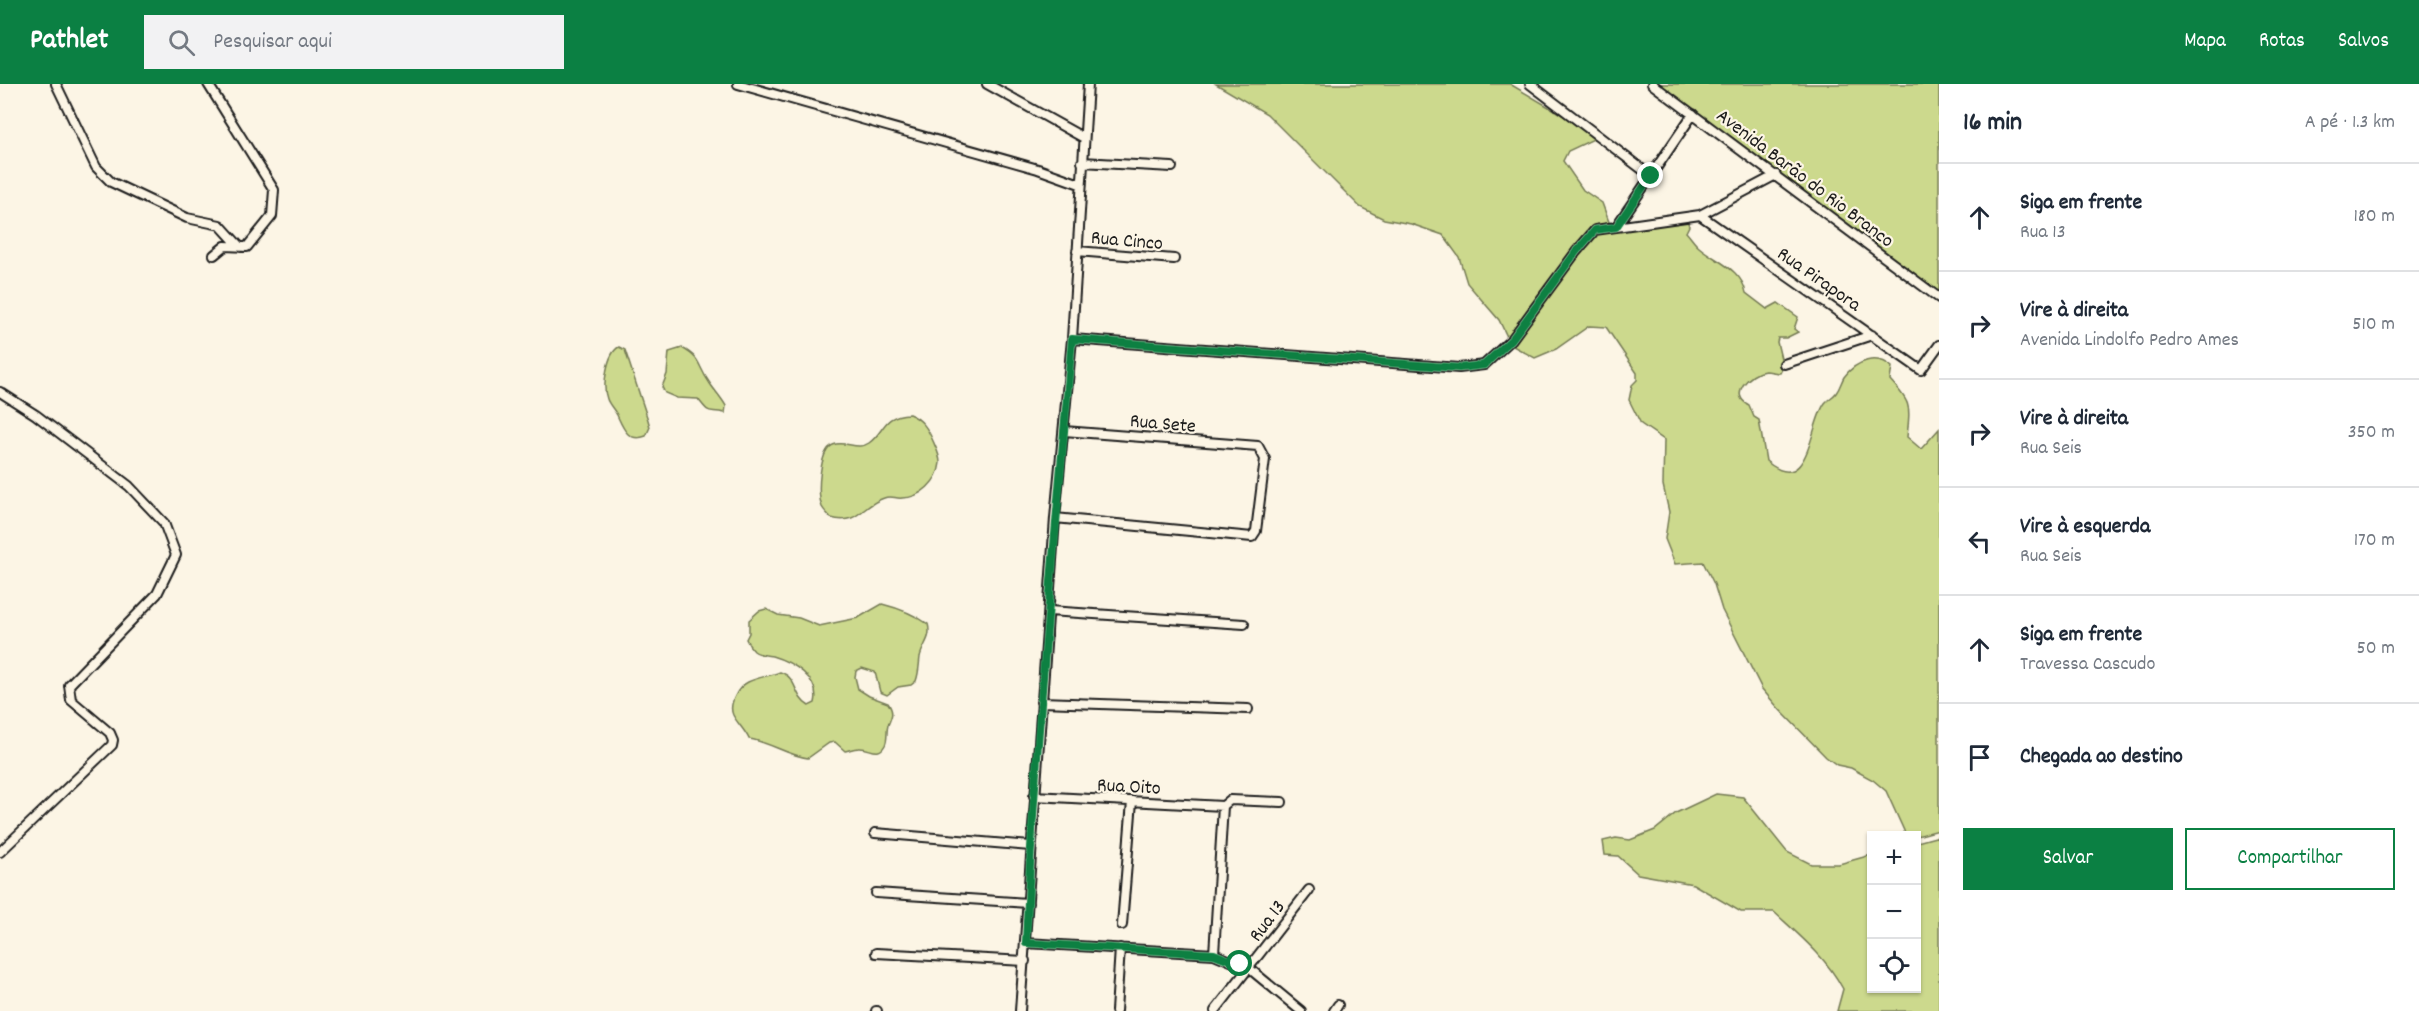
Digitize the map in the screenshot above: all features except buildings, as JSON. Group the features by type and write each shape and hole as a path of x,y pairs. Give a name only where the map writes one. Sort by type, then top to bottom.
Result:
{"street":[{"path":"56,84 96,167 111,182 187,218 220,225 240,247"},
{"path":"208,84 274,190 272,216 247,247 225,246 214,255"},
{"path":"738,84 1038,169 1080,184"},
{"path":"987,84 1084,138"},
{"path":"1020,1011 1055,518 1072,339 1088,84"},
{"path":"1530,84 1651,176"},
{"name":"Avenida Barão do Rio Branco","path":"1652,84 1939,298"},
{"path":"1616,227 1693,114"},
{"path":"1082,162 1172,167"},
{"path":"1072,339 1459,368 1484,365 1512,339 1595,230 1700,215 1776,175"},
{"name":"Rua Pirapora","path":"1700,215 1921,370 1939,345"},
{"name":"Rua Cinco","path":"1077,251 1174,259"},
{"path":"1784,364 1872,334"},
{"path":"0,392 36,415 129,486 164,523 176,555 157,594 69,685 71,700 110,733 113,740 112,745 0,852"},
{"name":"Rua Sete","path":"1055,518 1252,537 1256,531 1265,459 1258,446 1064,430"},
{"path":"1049,610 1244,624"},
{"path":"1041,702 1248,709"},
{"name":"Rua Oito","path":"1034,796 1223,806 1230,800 1282,802"},
{"path":"1122,925 1132,801"},
{"path":"1214,954 1223,806"},
{"path":"876,833 1031,846"},
{"name":"Rua 13","path":"1250,969 1309,890"},
{"path":"876,893 1028,903"},
{"name":"Rua 13","path":"1026,943 1214,954 1250,969 1301,1011"},
{"path":"1116,1011 1120,948"},
{"path":"876,952 1025,962"},
{"path":"1215,1011 1250,969"}],"green space":[{"path":"1216,84 1510,84 1569,119 1592,125 1598,137 1568,151 1563,161 1583,190 1602,203 1612,230 1687,219 1689,226 1686,232 1705,252 1734,272 1746,293 1767,309 1778,303 1798,317 1794,329 1798,332 1786,338 1778,338 1783,367 1780,373 1765,371 1753,376 1743,385 1740,396 1749,405 1754,417 1759,420 1766,461 1781,470 1792,471 1800,465 1825,403 1839,389 1849,371 1861,363 1873,360 1880,360 1892,367 1890,380 1908,406 1907,437 1921,449 1939,429 1939,830 1921,835 1921,831 1904,831 1886,791 1873,780 1851,768 1837,765 1826,757 1762,689 1722,610 1714,584 1703,562 1675,564 1665,539 1669,512 1663,485 1664,440 1641,424 1629,400 1632,385 1637,380 1637,373 1606,327 1589,326 1556,349 1535,358 1511,345 1499,320 1467,283 1459,257 1443,235 1411,224 1384,219 1360,207 1267,114"},
{"path":"1655,84 1939,84 1939,294"},
{"path":"619,347 625,350 650,427 646,436 640,438 627,433 607,399 605,386 607,370 611,356"},
{"path":"682,348 696,359 726,406 725,413 708,410 698,399 677,398 665,393 662,387 667,374 669,352"},
{"path":"909,414 924,425 939,454 939,470 932,482 916,495 900,498 887,497 854,517 840,520 831,518 820,501 820,473 828,449 837,444 865,445 874,439 894,417"},
{"path":"882,604 917,617 928,624 929,629 920,657 917,678 911,685 898,687 887,695 880,692 875,672 862,668 856,671 858,689 888,703 891,709 892,714 882,749 877,751 859,748 845,751 835,742 829,743 808,758 749,739 732,711 735,696 744,684 780,672 790,678 800,698 809,706 815,703 816,694 809,679 796,667 753,650 746,639 749,633 749,620 759,611 766,609 778,615 799,618 819,626 858,618"},
{"path":"1716,794 1743,797 1787,852 1811,864 1839,864 1867,856 1867,993 1921,993 1921,841 1939,836 1939,1011 1837,1011 1843,989 1836,977 1812,948 1774,912 1741,912 1693,884 1638,874 1618,856 1605,855 1603,841 1616,838 1630,840 1655,830 1676,813"}],"route":[{"path":"1240,964 1214,954 1026,943 1034,796 1055,518 1072,339 1459,368 1484,365 1512,339 1595,230 1616,227 1651,176"}]}
